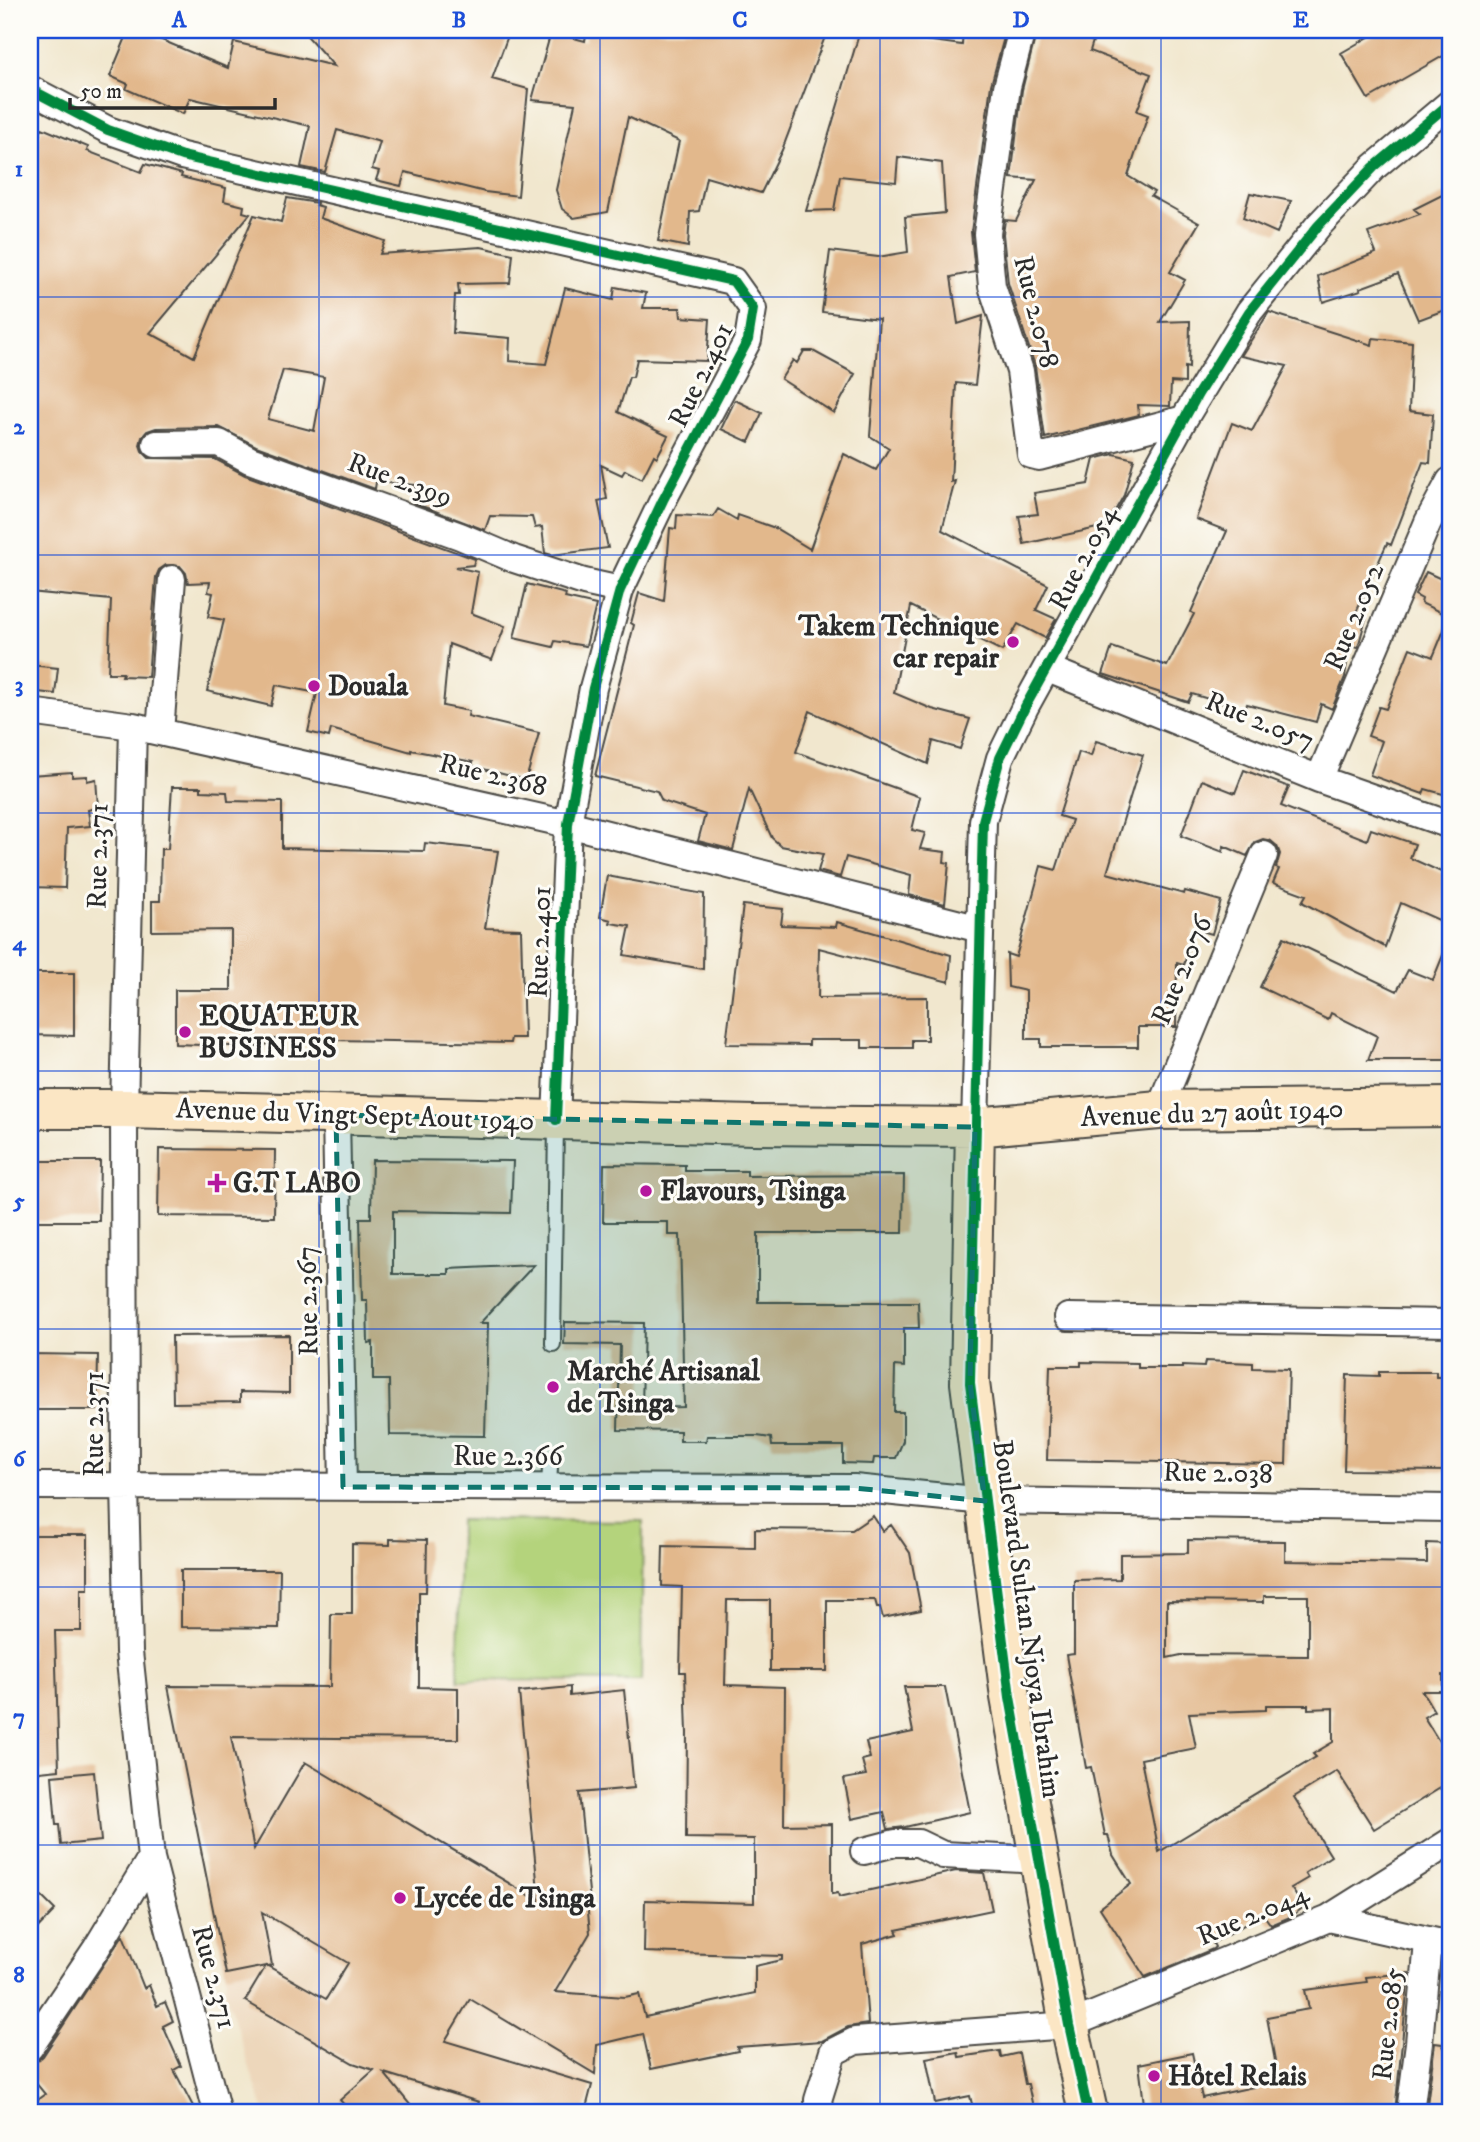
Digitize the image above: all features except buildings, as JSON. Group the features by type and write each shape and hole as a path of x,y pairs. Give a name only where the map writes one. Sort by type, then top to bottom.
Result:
{"main road":[{"name":"Avenue du 27 août 1940","path":"975,1127 1159,1110 1450,1107"},
{"name":"Avenue du Vingt Sept Aout 1940","path":"30,1109 975,1127"},
{"name":"Boulevard Sultan Njoya Ibrahim","path":"975,1127 971,1382 1010,1697 1069,2025 1088,2112"}],"street":[{"name":"Rue 2.078","path":"1022,30 1007,87 987,234 992,286 1020,371 1031,455 1039,457 1184,419"},
{"name":"Rue 2.401","path":"30,89 108,130 182,156 733,281 753,309 748,340 663,500 620,590 593,688 568,824 556,1120"},
{"name":"Rue 2.054","path":"975,1127 983,821 1000,758 1025,707 1184,419 1249,312 1318,226 1374,167 1450,103"},
{"name":"Rue 2.399","path":"156,444 219,443 250,460 460,536 514,559 584,582 620,590"},
{"name":"Rue 2.052","path":"1319,779 1428,522 1450,481"},
{"path":"160,732 172,579"},
{"name":"Rue 2.057","path":"1048,669 1319,779 1450,825"},
{"name":"Rue 2.368","path":"30,712 133,726 568,824 980,929"},
{"name":"Rue 2.371","path":"133,726 124,1109 125,1486 130,1652 150,1857 217,2112"},
{"name":"Rue 2.076","path":"1159,1110 1264,855"},
{"name":"Rue 2.367","path":"335,1115 343,1487"},
{"path":"1068,1317 1450,1323"},
{"name":"Rue 2.366","path":"30,1486 343,1487 549,1477 854,1488 985,1501"},
{"name":"Rue 2.038","path":"985,1501 1450,1508"},
{"name":"Rue 2.044","path":"820,2112 818,2100 833,2052 855,2041 1069,2025 1329,1918 1450,1842"},
{"path":"864,1851 895,1843 918,1843 943,1855 1040,1860"},
{"path":"30,2047 96,1949 150,1857"},
{"path":"1329,1918 1439,1943"},
{"name":"Rue 2.085","path":"1410,2112 1419,2043 1439,1943"}],"lane":[{"path":"553,1344 556,1120"}],"highlighted area":[{"path":"336,1115 975,1127 970,1383 985,1501 854,1488 343,1487"}],"shaded area":[{"name":"Lycée de Tsinga","path":"458,1680 570,1680 573,1738 590,1902 596,1922 601,1995 595,2065 584,2112 264,2112 225,1991 226,1974 168,1686 457,1688"}],"green space":[{"path":"460,1520 643,1521 641,1681 458,1680"}],"cycle path":[{"path":"30,89 108,130 182,156 733,281 753,309 748,340 663,500 620,590 593,688 568,824 556,1120"},
{"path":"1088,2112 1069,2025 1010,1697 970,1383 983,821 1000,758 1025,707 1198,394 1249,312 1318,226 1374,167 1450,103"}],"place":[{"name":"Takem Technique car repair","path":"1013,642"},
{"name":"Douala","path":"314,686"},
{"name":"EQUATEUR BUSINESS","path":"185,1032"},
{"name":"G.T LABO","path":"217,1183"},
{"name":"Flavours, Tsinga","path":"646,1191"},
{"name":"Marché Artisanal de Tsinga","path":"553,1387"},
{"name":"Lycée de Tsinga","path":"400,1898"},
{"name":"Hôtel Relais","path":"1154,2076"}]}
